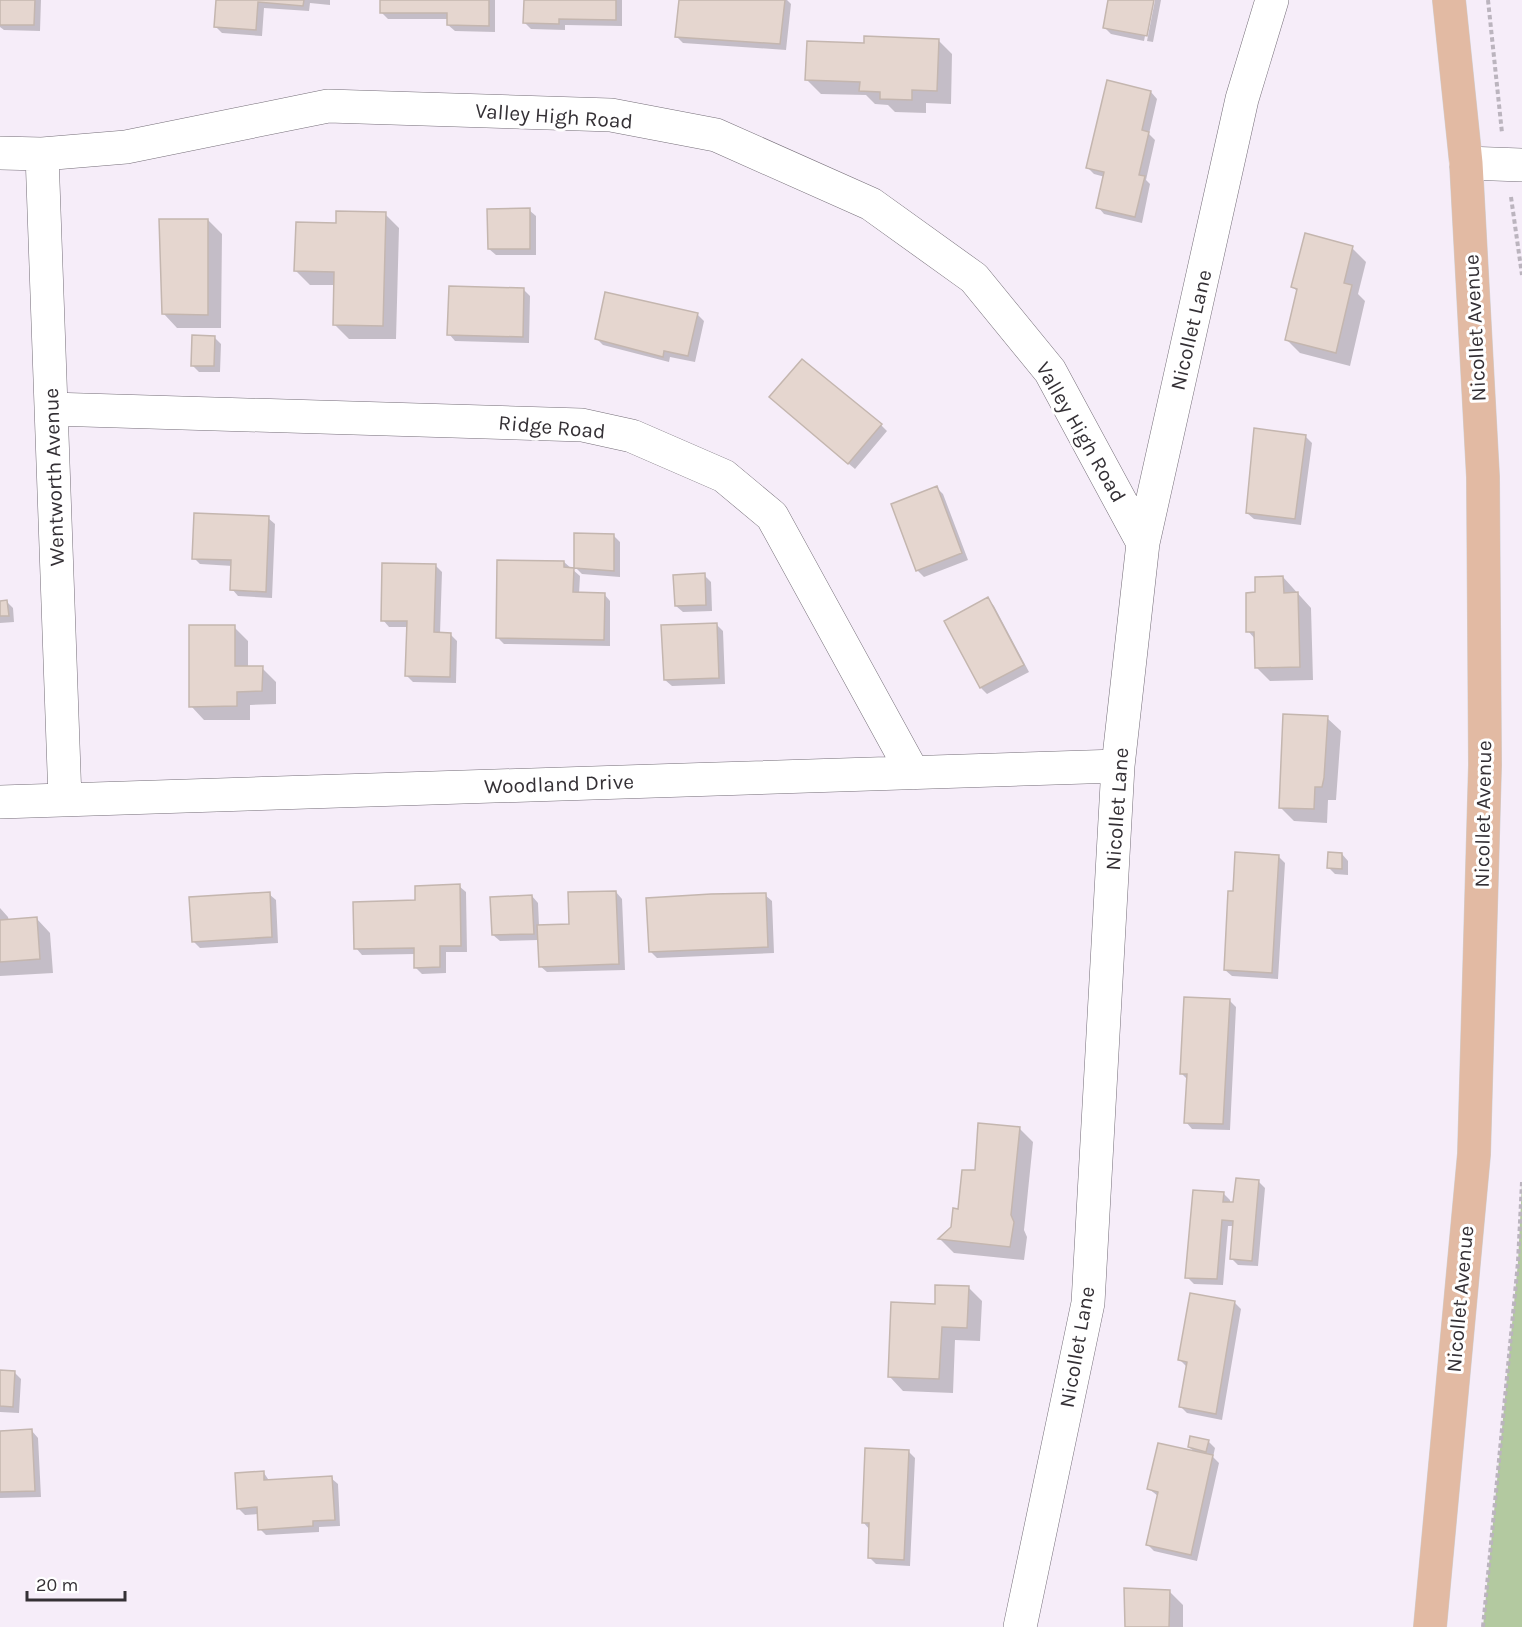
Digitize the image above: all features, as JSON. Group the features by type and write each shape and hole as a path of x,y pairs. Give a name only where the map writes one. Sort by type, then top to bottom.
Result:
{"main road":[{"name":"Nicollet Avenue","path":"1431,1627 1474,1154 1485,765 1483,477 1466,163 1449,0"}],"street":[{"name":"Nicollet Lane","path":"1020,1627 1088,1303 1119,766 1143,543 1242,99 1272,0"},
{"name":"Valley High Road","path":"0,153 42,154 126,147 328,106 610,115 716,135 871,204 974,278 1050,371 1143,543"},
{"name":"Wentworth Avenue","path":"42,154 65,800"},
{"path":"1466,163 1522,165"},
{"name":"Ridge Road","path":"51,409 582,425 632,436 724,476 772,516 913,773"},
{"name":"Woodland Drive","path":"0,802 1119,766"}],"path":[{"path":"1483,1627 1518,1262 1522,1182"}],"green space":[{"path":"1522,1183 1522,1627 1483,1627 1518,1262"}],"building":[{"path":"0,0 35,0 34,25 0,25"},
{"path":"216,0 304,0 303,6 258,2 256,30 214,27"},
{"path":"380,0 489,0 489,26 447,25 447,13 380,13"},
{"path":"524,0 616,0 616,20 559,19 559,24 523,23"},
{"path":"679,0 785,0 780,44 675,37"},
{"path":"1108,0 1154,0 1147,36 1103,28"},
{"path":"864,36 939,39 937,91 912,90 912,100 880,99 880,92 859,91 860,82 805,80 807,41 864,43"},
{"path":"1107,80 1151,91 1142,130 1149,132 1139,175 1145,176 1135,217 1096,208 1104,172 1086,168"},
{"path":"530,208 530,249 488,249 487,209"},
{"path":"336,211 386,212 383,326 333,325 334,272 294,271 296,222 336,223"},
{"path":"159,219 208,219 208,315 162,314"},
{"path":"1305,233 1353,246 1344,283 1352,285 1336,353 1285,340 1297,289 1291,287"},
{"path":"449,286 524,288 523,337 447,335"},
{"path":"605,292 698,313 688,356 664,351 663,357 595,339"},
{"path":"192,335 215,336 214,366 191,366"},
{"path":"802,359 882,424 848,464 769,397"},
{"path":"1254,428 1306,435 1295,519 1246,513"},
{"path":"937,486 962,553 916,571 891,504"},
{"path":"194,513 269,516 266,592 230,590 231,560 192,559"},
{"path":"574,533 614,534 614,571 574,568"},
{"path":"497,560 564,561 564,567 574,568 573,592 605,593 604,640 496,638"},
{"path":"382,563 436,564 434,632 451,633 450,677 405,676 407,621 381,621"},
{"path":"705,573 706,605 675,606 673,575"},
{"path":"1283,576 1284,593 1298,592 1300,667 1255,668 1254,632 1246,632 1246,593 1255,592 1255,577"},
{"path":"988,597 1024,665 980,688 944,621"},
{"path":"7,600 9,616 0,616 0,601"},
{"path":"717,623 719,678 664,680 661,625"},
{"path":"189,625 235,625 235,666 263,666 262,691 237,692 237,706 189,707"},
{"path":"1283,714 1328,716 1324,778 1322,787 1315,787 1314,809 1279,808"},
{"path":"1235,852 1279,855 1272,973 1224,970 1228,891 1233,891"},
{"path":"1328,852 1342,853 1342,869 1327,868"},
{"path":"460,884 461,946 440,946 440,967 414,968 414,948 354,949 353,902 415,900 415,886"},
{"path":"616,891 619,964 539,967 537,925 569,924 568,892"},
{"path":"270,892 272,937 192,942 189,897"},
{"path":"766,893 768,947 649,952 646,898"},
{"path":"532,895 534,934 492,935 490,897"},
{"path":"37,917 40,959 0,962 0,920"},
{"path":"1184,997 1230,999 1223,1124 1184,1123 1187,1074 1180,1074"},
{"path":"978,1123 1020,1127 1011,1215 1014,1222 1010,1247 938,1239 951,1227 953,1208 958,1209 962,1170 975,1170"},
{"path":"1236,1178 1259,1180 1252,1261 1230,1259 1233,1221 1222,1220 1217,1279 1185,1278 1193,1190 1224,1192 1223,1202 1233,1202"},
{"path":"935,1285 969,1286 967,1328 942,1327 939,1379 888,1377 891,1302 935,1304"},
{"path":"1190,1293 1235,1301 1216,1414 1179,1407 1187,1362 1178,1360"},
{"path":"0,1370 15,1371 13,1407 0,1406"},
{"path":"32,1429 35,1491 0,1492 0,1431"},
{"path":"1190,1436 1209,1440 1206,1452 1188,1447"},
{"path":"1158,1443 1213,1455 1191,1555 1146,1545 1158,1492 1147,1489"},
{"path":"865,1448 909,1450 904,1560 868,1558 869,1523 862,1523"},
{"path":"264,1471 264,1480 332,1476 335,1520 313,1521 313,1526 258,1530 257,1507 237,1509 235,1473"},
{"path":"1124,1588 1170,1590 1169,1627 1125,1627"}]}
